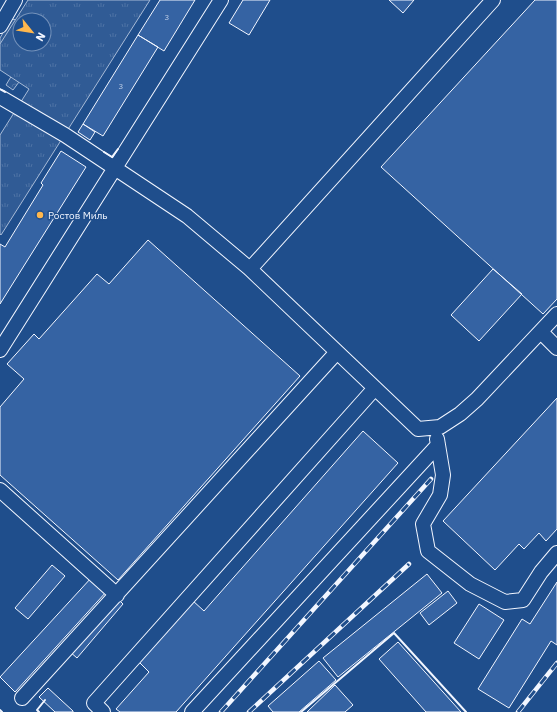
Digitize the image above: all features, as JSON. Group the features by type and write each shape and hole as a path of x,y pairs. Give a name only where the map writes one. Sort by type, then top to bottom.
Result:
{"street":[{"path":"0,350 114,167 221,0"},
{"path":"250,269 493,0"},
{"path":"0,26 12,1"},
{"path":"0,97 65,135 187,216 250,269 418,429 440,427 460,414 477,399 557,314"},
{"path":"540,332 557,348"},
{"path":"22,698 337,352"},
{"path":"103,712 94,703 375,388"},
{"path":"435,427 443,476 440,495 423,524 428,551 470,584 504,602 523,600 541,572 557,553"},
{"path":"192,712 438,445"},
{"path":"0,490 117,595"}],"green space":[{"path":"28,0 150,0 1,235 0,135 29,89 0,70 0,44 12,25 12,52 52,52 52,12 20,12"},
{"path":"12,19 12,35 0,64 0,38"},
{"path":"21,60 25,74 13,90 6,85"}],"building":[{"path":"160,0 195,0 164,51 138,35"},
{"path":"243,0 270,0 249,35 229,23"},
{"path":"389,0 414,0 403,13"},
{"path":"535,0 557,0 557,299 543,314 381,167"},
{"path":"138,35 158,47 103,136 83,124"},
{"path":"83,124 95,132 90,140 78,132"},
{"name":"Ростов Миль","path":"61,151 86,167 0,304 0,244 5,247 43,185 41,183"},
{"path":"148,240 300,376 118,580 0,475 0,407 24,379 7,364 34,334 39,339 97,274 109,284"},
{"path":"493,269 522,294 479,341 451,315"},
{"path":"557,398 557,529 546,541 539,533 524,549 519,544 495,570 443,521"},
{"path":"363,431 398,463 176,712 120,712 116,709 149,672 138,661 192,600 204,611"},
{"path":"52,565 65,576 28,619 15,608"},
{"path":"427,574 442,593 338,677 323,658"},
{"path":"92,577 107,591 15,692 0,677"},
{"path":"557,582 557,645 551,641 509,708 478,689 522,619 530,624"},
{"path":"448,591 457,603 429,625 420,613"},
{"path":"116,597 123,604 77,658 69,651"},
{"path":"479,604 504,620 479,659 454,643"},
{"path":"398,642 461,712 426,712 379,659"},
{"path":"319,661 336,680 299,712 273,712 268,706"},
{"path":"335,685 353,705 345,712 307,712"},
{"path":"48,688 73,712 55,712 39,697"}],"railway":[{"path":"221,712 431,479"},
{"path":"249,712 409,564"},
{"path":"518,712 557,663"}],"wall":[{"path":"0,89 5,92"},
{"path":"104,152 112,157 118,149"},
{"path":"301,712 394,633 466,712"},
{"path":"39,712 37,710 45,700"}],"place":[{"name":"Ростов Миль","path":"40,215"}]}
